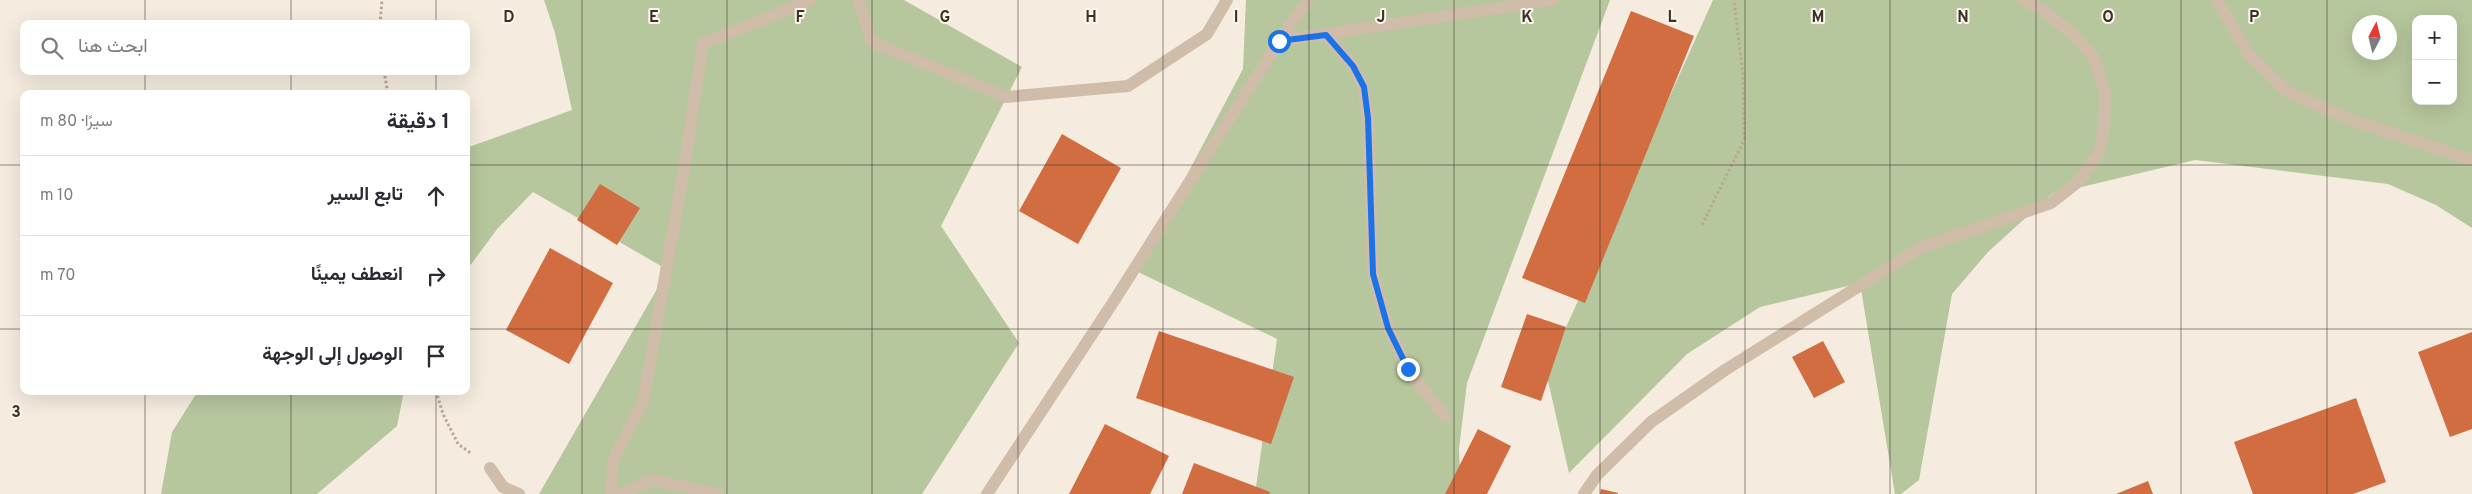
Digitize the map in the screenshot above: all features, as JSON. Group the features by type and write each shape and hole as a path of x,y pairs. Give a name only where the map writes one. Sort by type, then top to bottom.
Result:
{"street":[{"path":"611,494 613,460 643,402 684,168 703,44 810,0"},
{"path":"858,0 872,42 1006,97 1128,86 1207,34 1227,0"},
{"path":"987,494 1112,304 1279,41 1308,0"},
{"path":"1279,41 1552,0"},
{"path":"1584,494 1597,475 1651,422 1724,370 1920,248 2051,203 2079,182 2099,154 2104,128 2105,91 2094,58 2076,37 2044,11 2023,0"},
{"path":"2217,0 2249,55 2288,92 2354,121 2472,160"},
{"path":"1326,35 1353,66 1364,87 1368,118 1373,274 1388,328 1408,369 1445,417"},
{"path":"490,468 503,487 519,494"},
{"path":"621,494 653,480 718,494"}],"path":[{"path":"380,20 382,0"},
{"path":"1702,225 1744,140 1743,76 1734,0"},
{"path":"385,75 387,90"},
{"path":"437,395 443,414 458,444 490,468"}],"green space":[{"path":"544,0 904,0 1022,67 941,226 1019,343 922,494 539,494 668,270 533,192 498,228 470,266 470,147 572,110 555,33"},
{"path":"1246,0 1610,0 1467,383 1459,449 1461,494 1255,494 1277,339 1136,271 1243,69"},
{"path":"1713,0 2472,0 2472,228 2436,205 2388,184 2195,160 2052,194 1988,252 1952,294 1919,480 1901,494 1895,494 1860,283 1760,307 1687,354 1569,473 1546,372"},
{"path":"195,395 403,395 397,426 317,494 161,494 172,432"}],"building":[{"path":"1631,11 1694,36 1585,303 1522,278"},
{"path":"1062,134 1121,168 1078,244 1019,211"},
{"path":"600,184 640,208 617,245 577,220"},
{"path":"550,248 613,283 569,364 506,330"},
{"path":"1527,314 1566,327 1541,401 1501,387"},
{"path":"1159,331 1294,377 1271,444 1136,398"},
{"path":"2472,332 2472,429 2450,437 2418,352"},
{"path":"1823,341 1845,382 1814,398 1792,357"},
{"path":"2356,398 2386,482 2353,494 2253,494 2234,442"},
{"path":"1105,424 1169,456 1150,494 1069,494"},
{"path":"1478,429 1511,446 1487,494 1445,494"},
{"path":"1194,463 1270,492 1269,494 1182,494"},
{"path":"2148,481 2153,494 2116,494"},
{"path":"1601,489 1618,493 1618,494 1600,494"}],"route":[{"path":"1279,41 1326,35 1353,66 1364,87 1368,118 1373,274 1388,328 1408,369"}]}
